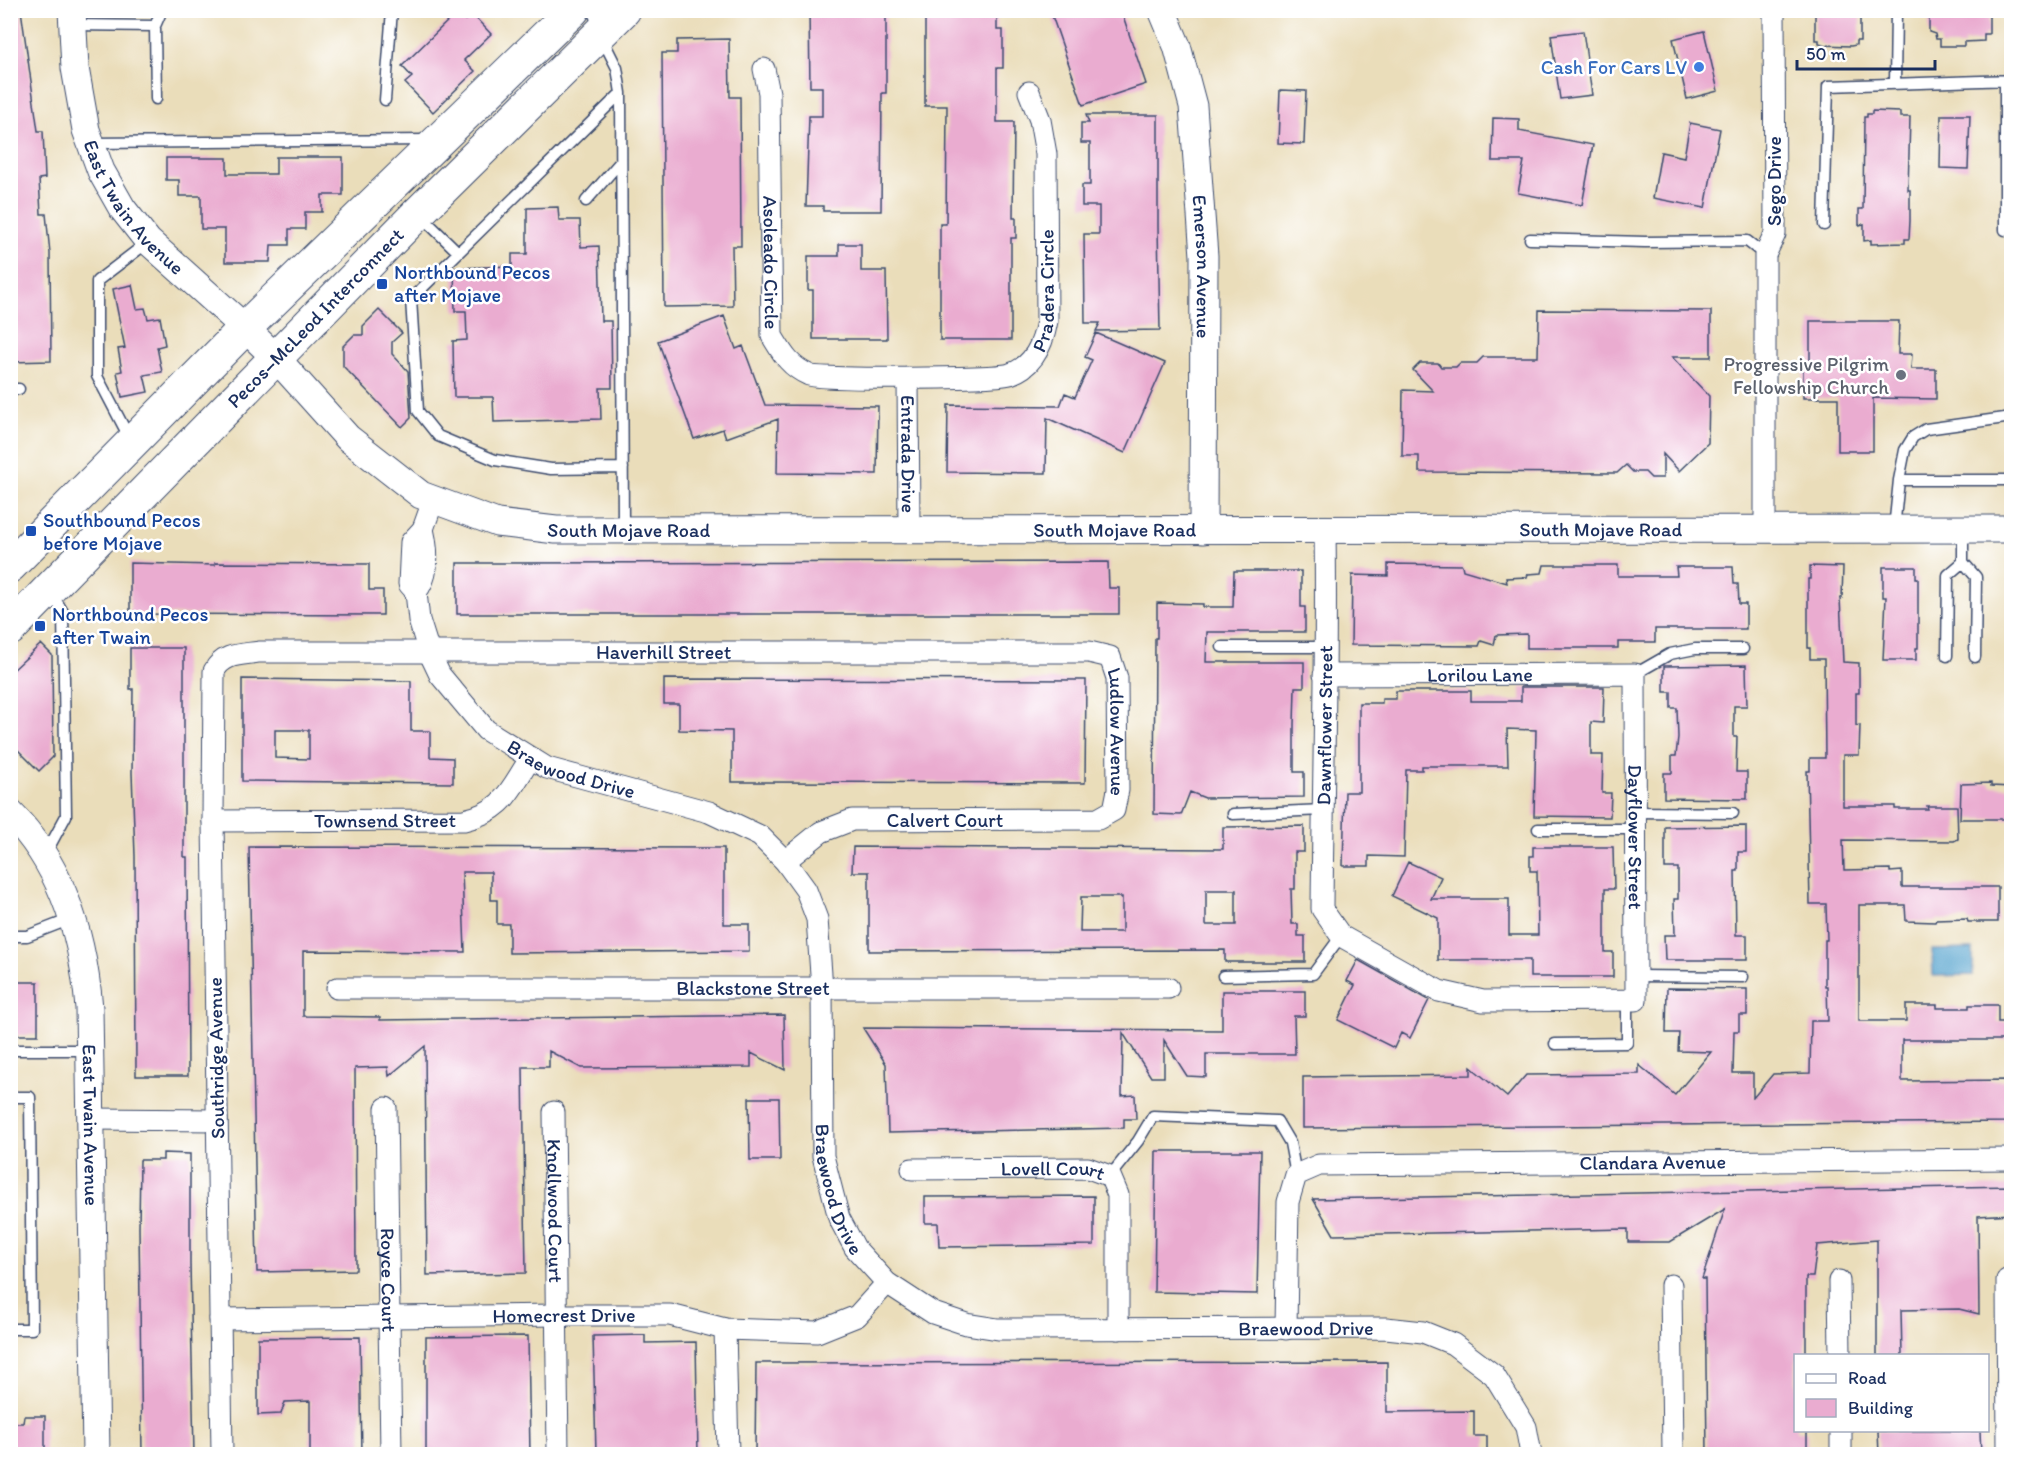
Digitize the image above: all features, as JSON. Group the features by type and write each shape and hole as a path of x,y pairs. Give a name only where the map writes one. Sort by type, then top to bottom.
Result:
{"main road":[{"name":"Pecos–McLeod Interconnect","path":"10,566 245,328 573,10"},
{"name":"Pecos–McLeod Interconnect","path":"10,629 418,213 596,22 624,10"}],"street":[{"name":"Emerson Avenue","path":"1162,10 1177,46 1193,106 1203,256 1203,530"},
{"name":"Sego Drive","path":"1765,529 1765,255 1775,234 1774,10"},
{"name":"East Twain Avenue","path":"72,18 75,68 86,130 101,171 122,208 148,242 277,359"},
{"name":"Asoleado Circle","path":"764,69 769,93 772,336 787,361 811,376 908,378"},
{"name":"Pradera Circle","path":"908,378 1009,375 1030,363 1044,341 1047,321 1046,154 1040,120 1029,92"},
{"name":"South Mojave Road","path":"277,359 348,438 421,495 498,523 556,530 2012,529"},
{"name":"Entrada Drive","path":"908,378 909,530"},
{"name":"Braewood Drive","path":"433,501 423,529 411,542 409,584 416,592 419,620 429,652 440,675 486,730 547,768 710,812 760,836 785,861 806,890 817,918 822,988 823,1156 839,1218 855,1248 887,1283 933,1313 966,1324 998,1329 1386,1328 1423,1332 1453,1344 1494,1375 1526,1427 1531,1455"},
{"name":"Dawnflower Street","path":"1325,530 1322,909 1335,928"},
{"name":"Haverhill Street","path":"219,662 227,657 259,652 1089,652 1110,657"},
{"name":"Ludlow Avenue","path":"1110,657 1117,678 1119,790 1114,810"},
{"name":"Southridge Avenue","path":"219,662 214,671 213,821 222,1455"},
{"name":"Lorilou Lane","path":"1324,675 1635,674"},
{"name":"Dayflower Street","path":"1631,1000 1636,976 1635,674"},
{"name":"Townsend Street","path":"213,821 464,820 481,816 501,804 530,759"},
{"name":"Calvert Court","path":"785,861 821,832 852,820 1098,819 1114,810"},
{"name":"East Twain Avenue","path":"10,813 44,855 74,918 87,979 96,1455"},
{"path":"1335,928 1439,991 1483,1001 1631,1000"},
{"name":"Blackstone Street","path":"337,988 1168,987"},
{"name":"Royce Court","path":"386,1108 391,1455"},
{"name":"Knollwood Court","path":"554,1112 558,1455"},
{"path":"90,1119 217,1120"},
{"name":"Clandara Avenue","path":"1296,1175 1319,1165 2012,1159"},
{"name":"Lovell Court","path":"912,1169 1089,1168 1110,1176 1118,1195 1118,1329"},
{"path":"1286,1329 1288,1202 1296,1175"},
{"path":"2007,1280 2008,1455"},
{"path":"1839,1281 1840,1354"},
{"name":"Homecrest Drive","path":"220,1319 670,1315 725,1329 817,1332 857,1316 887,1283"},
{"path":"1671,1285 1673,1455"},
{"path":"725,1329 728,1455"},
{"path":"1841,1432 1841,1455"}],"lane":[{"path":"156,99 155,26 162,10"},
{"path":"385,100 392,10"},
{"path":"1895,83 1896,10"},
{"path":"72,18 155,26"},
{"path":"596,22 617,68 621,93 623,530"},
{"path":"1824,225 1828,86 2008,80 2005,230"},
{"path":"621,93 411,299 418,411 438,436 495,460 551,469 623,468"},
{"path":"91,143 439,140"},
{"path":"586,201 621,161"},
{"path":"418,213 458,252"},
{"path":"1530,239 1748,242 1765,255"},
{"path":"132,442 97,376 97,281 148,242"},
{"path":"1894,529 1899,480 1905,450 1913,437 1926,429 2012,417"},
{"path":"1899,480 2012,480"},
{"path":"1963,529 1963,562 1976,577 1975,657"},
{"path":"1947,656 1948,575 1963,562"},
{"path":"44,855 66,816 63,612 50,590"},
{"path":"1222,647 1324,647"},
{"path":"1635,674 1670,654 1695,650 1743,649"},
{"path":"1233,814 1323,810"},
{"path":"1538,829 1733,813"},
{"path":"11,935 27,936 74,918"},
{"path":"1223,976 1313,974 1335,928"},
{"path":"1636,976 1743,977"},
{"path":"1555,1044 1627,1043 1631,1000"},
{"path":"10,1050 90,1050"},
{"path":"10,1097 30,1097 32,1329 10,1329"},
{"path":"1110,1176 1138,1141 1153,1116 1277,1121 1290,1143 1296,1175"}],"water":[{"path":"1973,949 1973,975 1933,976 1932,950"}],"building":[{"path":"10,10 21,10 38,131 43,131 45,178 39,179 41,214 46,214 50,253 51,361 10,362"},
{"path":"809,10 886,10 886,93 882,93 881,211 823,211 823,206 806,206 809,116 822,116 822,87 810,87"},
{"path":"925,10 997,10 997,30 1003,30 1003,68 997,68 997,122 1014,122 1013,218 1016,218 1016,238 1011,238 1011,340 940,340 940,224 946,224 947,106 925,106"},
{"path":"1050,10 1121,10 1146,84 1083,105"},
{"path":"1815,10 1860,10 1860,41 1856,41 1856,45 1851,46 1819,43 1819,40 1815,40"},
{"path":"1929,10 1989,10 1989,34 1984,34 1984,41 1964,42 1964,46 1940,46 1940,39 1936,39 1935,34 1929,32"},
{"path":"457,12 465,20 472,14 491,34 464,60 475,71 433,112 405,83 412,77 402,66"},
{"path":"1583,31 1592,95 1560,99 1551,35"},
{"path":"1704,31 1718,91 1687,99 1673,39"},
{"path":"729,39 730,97 740,97 741,246 732,246 733,306 664,307 662,53 677,53 677,40"},
{"path":"1280,90 1306,91 1304,144 1278,143"},
{"path":"1872,111 1900,112 1900,117 1910,117 1908,190 1910,190 1910,221 1909,239 1905,239 1905,243 1871,244 1871,240 1864,241 1864,224 1859,225 1859,209 1863,209 1864,117 1872,114"},
{"path":"1086,115 1158,115 1160,330 1096,331 1100,323 1085,323 1084,234 1099,234 1099,206 1082,206 1082,185 1090,185 1090,143 1081,143 1081,123 1089,123"},
{"path":"1941,115 1970,115 1968,169 1940,168"},
{"path":"1493,118 1519,119 1519,131 1593,145 1582,205 1518,193 1524,161 1492,161"},
{"path":"1690,123 1720,129 1705,208 1653,198 1661,152 1684,157"},
{"path":"276,157 343,157 343,195 322,195 322,212 305,212 305,229 289,229 289,245 271,245 270,262 225,262 225,229 201,229 201,196 179,196 179,180 166,180 166,158 227,158 227,174 276,174"},
{"path":"558,207 559,220 580,220 581,247 599,246 601,321 611,321 612,388 600,388 601,419 494,422 493,397 454,397 453,341 467,340 466,311 455,311 454,268 512,266 512,254 527,254 527,208"},
{"path":"839,244 861,244 861,271 886,271 887,339 813,339 813,290 808,290 808,256 839,256"},
{"path":"132,285 137,309 145,308 148,319 160,317 165,345 157,347 162,372 144,375 148,392 122,397 117,372 122,371 118,349 125,348 113,289"},
{"path":"379,310 402,333 392,342 392,354 408,371 411,418 402,427 343,366 343,346 354,335 363,335 363,326"},
{"path":"1539,310 1711,311 1711,357 1672,357 1709,396 1708,443 1679,471 1663,454 1663,478 1651,478 1645,472 1633,472 1626,465 1617,473 1419,472 1419,456 1402,456 1403,390 1433,391 1413,370 1420,363 1438,363 1441,367 1456,367 1460,363 1477,363 1483,357 1538,357"},
{"path":"724,316 736,349 743,346 765,405 878,406 877,474 777,473 778,419 726,438 723,429 694,439 658,341"},
{"path":"1810,321 1899,321 1898,354 1912,354 1911,369 1936,369 1936,399 1873,398 1873,451 1838,451 1838,398 1803,398 1803,366 1810,366"},
{"path":"1096,333 1165,363 1125,453 1047,418 1046,473 947,472 948,405 1060,406 1065,393 1075,397 1092,360 1085,357"},
{"path":"1108,562 1109,588 1119,588 1119,614 457,614 457,563"},
{"path":"130,563 369,564 369,590 383,590 383,615 130,614"},
{"path":"1388,564 1462,565 1463,570 1507,583 1506,578 1527,577 1528,574 1542,573 1544,565 1618,565 1618,576 1677,576 1676,567 1733,567 1734,584 1738,584 1739,604 1746,604 1746,629 1655,629 1655,642 1618,642 1618,648 1527,648 1527,634 1496,635 1494,645 1481,641 1479,646 1351,645 1352,575 1388,576"},
{"path":"1810,566 1843,567 1842,598 1840,598 1843,662 1859,663 1856,726 1860,725 1859,755 1843,755 1843,806 1895,806 1895,809 1928,809 1927,806 1957,806 1958,839 1954,841 1843,840 1844,870 1902,871 1902,887 1998,887 1998,922 1968,922 1967,919 1936,920 1935,922 1906,921 1905,905 1859,905 1859,1021 1906,1021 1906,1005 1969,1008 1969,1005 1998,1005 1998,1022 2012,1022 2012,1040 1902,1040 1902,1081 2012,1080 2012,1122 1303,1128 1303,1077 1471,1075 1471,1067 1507,1097 1526,1075 1639,1074 1639,1065 1675,1095 1711,1052 1678,1051 1679,1033 1666,1033 1667,988 1747,989 1747,1015 1739,1015 1739,1031 1734,1031 1733,1073 1753,1073 1753,1098 1773,1074 1810,1073 1811,1021 1828,1021 1827,986 1825,986 1826,904 1810,904 1807,771 1810,771 1810,758 1825,758 1824,659 1810,659 1810,648 1808,648"},
{"path":"1883,567 1916,567 1918,648 1916,648 1916,660 1883,660 1886,597 1883,597"},
{"path":"1234,571 1301,571 1301,607 1305,607 1305,632 1207,632 1206,662 1304,662 1304,687 1295,687 1294,772 1304,772 1304,797 1205,798 1190,792 1181,815 1154,814 1157,603 1233,607"},
{"path":"41,644 52,655 53,757 39,771 10,742 10,673"},
{"path":"130,648 184,648 184,857 187,857 188,1076 136,1076 133,689 130,689"},
{"path":"1746,665 1747,706 1734,706 1734,737 1737,737 1736,772 1747,772 1747,799 1664,798 1664,773 1672,773 1672,756 1676,756 1678,737 1677,708 1671,708 1671,692 1664,692 1664,666"},
{"path":"242,679 411,681 411,731 430,731 430,757 453,758 453,783 242,781","holes":["275,730 309,730 309,759 275,758"]},
{"path":"664,679 1086,680 1085,783 732,782 732,731 679,730 679,704 664,704"},
{"path":"1521,687 1604,687 1603,723 1591,722 1591,755 1603,755 1602,793 1611,793 1610,817 1534,816 1536,730 1507,729 1508,766 1422,766 1422,770 1406,770 1404,857 1369,856 1369,866 1343,866 1345,792 1359,792 1359,703 1382,703 1382,699 1396,699 1396,691 1471,691 1471,701 1521,701"},
{"path":"1991,783 1991,786 2012,787 2012,819 1960,819 1961,784"},
{"path":"1304,826 1304,852 1295,852 1295,889 1291,889 1292,924 1298,924 1298,936 1305,936 1305,962 1225,962 1225,950 869,951 869,872 852,872 853,847 1223,849 1223,827","holes":["1206,890 1236,890 1236,925 1206,925","1081,897 1122,897 1122,932 1080,932"]},
{"path":"1746,826 1746,852 1738,852 1738,871 1735,871 1736,935 1747,935 1747,960 1665,960 1664,935 1675,935 1674,899 1678,899 1678,868 1665,868 1665,827"},
{"path":"249,847 724,848 724,924 749,924 749,951 509,953 509,924 497,924 497,900 491,900 491,872 462,872 465,952 303,951 303,1016 380,1017 380,1020 784,1015 785,1070 751,1053 751,1067 581,1068 549,1051 549,1067 523,1067 526,1273 427,1275 425,1046 389,1076 388,1067 355,1068 356,1270 257,1272"},
{"path":"1533,847 1613,847 1614,889 1605,889 1605,952 1613,952 1613,977 1530,977 1530,960 1438,960 1438,918 1392,896 1408,862 1441,877 1431,899 1509,899 1509,935 1538,935 1537,871 1530,871 1530,856 1533,856"},
{"path":"1358,960 1429,1000 1410,1038 1401,1033 1394,1048 1338,1020 1355,985 1347,981"},
{"path":"10,982 38,982 38,1035 10,1035"},
{"path":"1222,991 1305,991 1305,1016 1294,1016 1295,1054 1206,1054 1206,1077 1187,1076 1164,1040 1164,1077 1151,1077 1123,1033 1122,1096 1135,1095 1136,1119 1124,1119 1124,1128 888,1133 886,1064 863,1028 1222,1030"},
{"path":"749,1098 779,1098 780,1160 750,1160"},
{"path":"1156,1151 1260,1151 1257,1294 1154,1292"},
{"path":"163,1153 190,1154 194,1455 142,1455 140,1160 163,1160"},
{"path":"2012,1186 2012,1214 1978,1216 1979,1314 1959,1309 1901,1310 1902,1354 1877,1354 1877,1240 1817,1245 1813,1277 1806,1277 1806,1354 1794,1354 1794,1432 1807,1432 1807,1455 1707,1455 1705,1279 1702,1279 1725,1209 1670,1242 1628,1242 1628,1229 1334,1235 1313,1199"},
{"path":"1094,1196 1094,1245 939,1247 938,1223 925,1223 925,1197"},
{"path":"645,1335 645,1343 696,1342 698,1455 596,1453 593,1336"},
{"path":"528,1336 530,1455 426,1455 426,1337"},
{"path":"360,1337 362,1455 310,1455 310,1401 285,1402 281,1414 258,1415 258,1338"},
{"path":"1387,1362 1387,1412 1474,1411 1474,1436 1487,1436 1487,1455 755,1455 756,1363"},
{"path":"24,1416 45,1416 45,1455 10,1455 10,1423 23,1423"},
{"path":"1878,1432 1980,1432 1981,1455 1879,1455"}],"place":[{"name":"Cash For Cars LV","path":"1699,67"},
{"name":"Northbound Pecos after Mojave","path":"382,284"},
{"name":"Progressive Pilgrim Fellowship Church","path":"1901,375"},
{"name":"Southbound Pecos before Mojave","path":"31,531"},
{"name":"Northbound Pecos after Twain","path":"40,626"}]}
